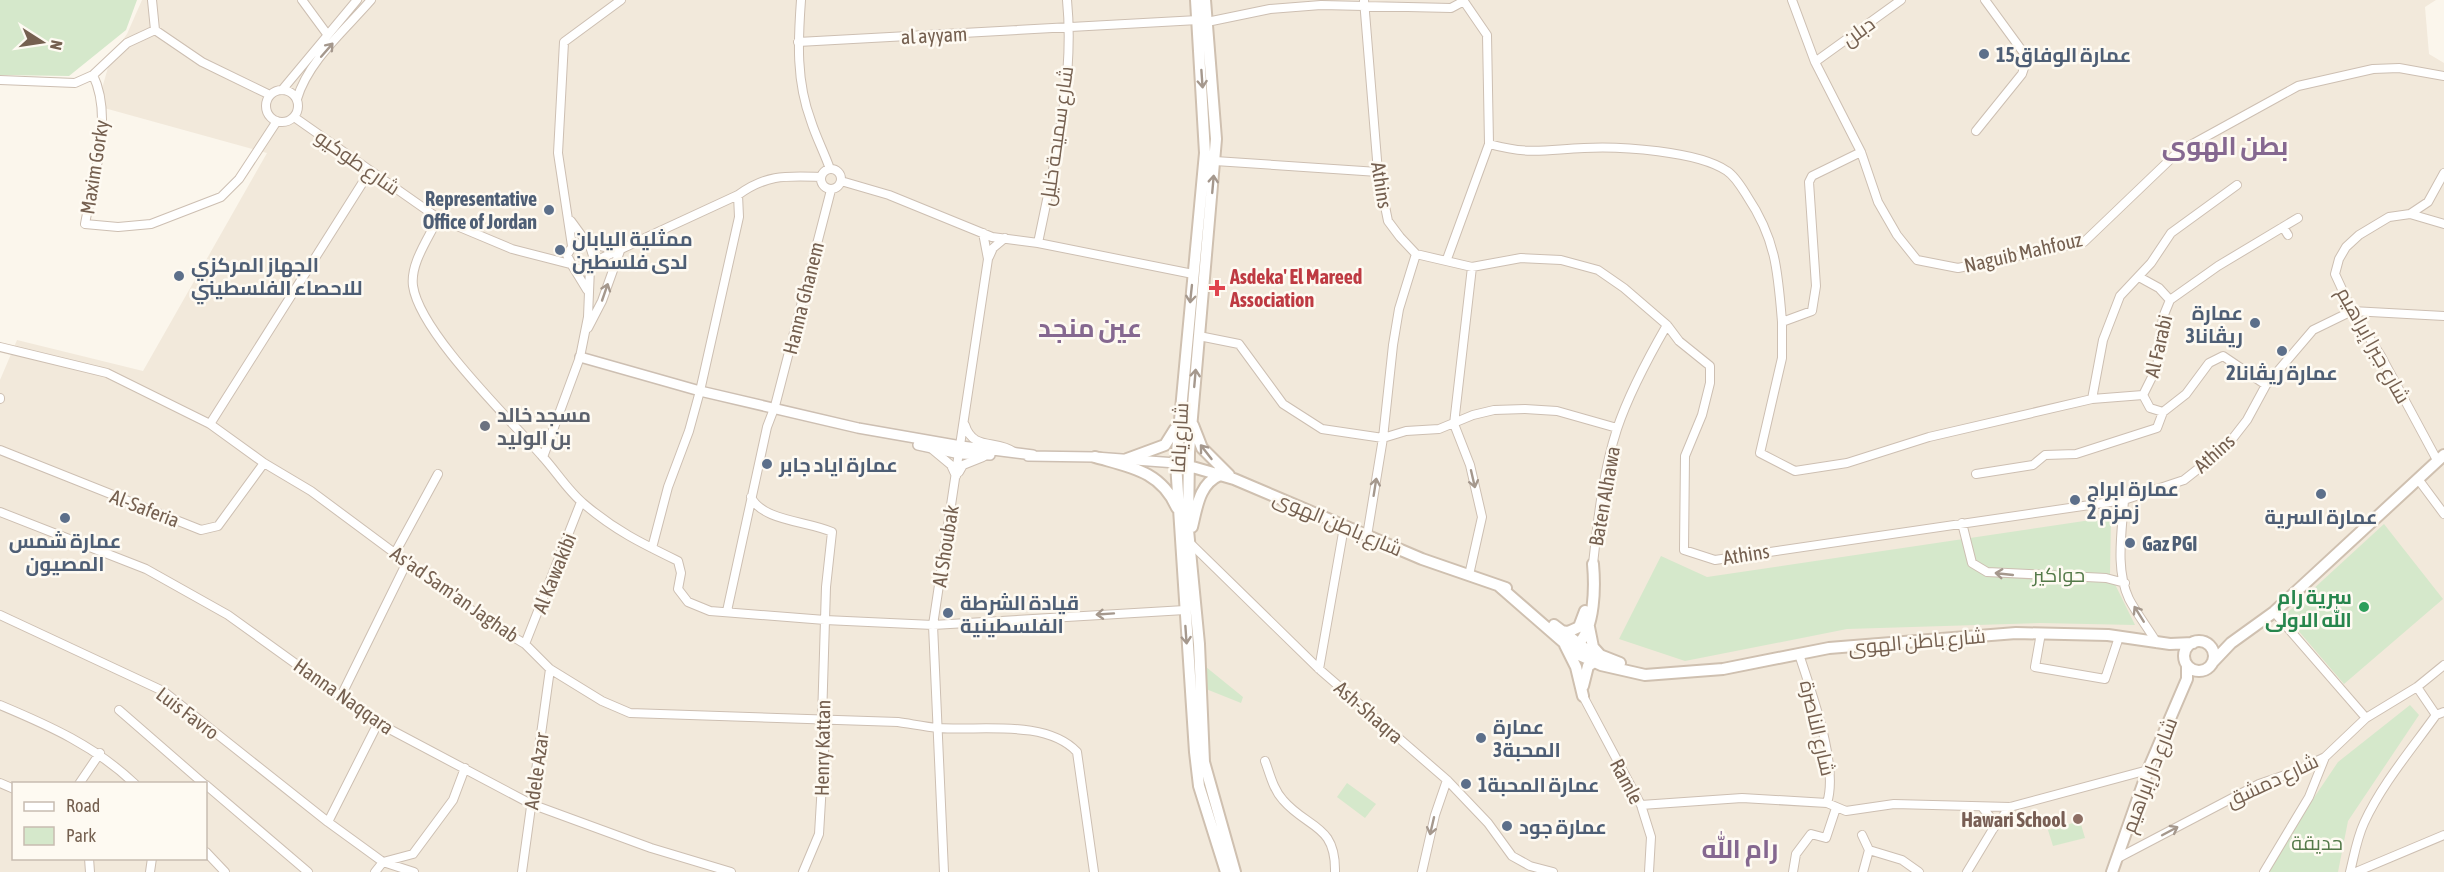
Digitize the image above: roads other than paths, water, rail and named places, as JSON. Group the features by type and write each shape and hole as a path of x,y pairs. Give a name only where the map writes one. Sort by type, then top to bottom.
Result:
{"main road":[{"name":"شارع يافا","path":"1196,0 1203,21 1215,108 1215,161 1188,465 1189,542 1199,644 1204,762 1235,872"},
{"name":"شارع يافا","path":"1205,0 1203,21 1205,145 1176,463 1199,786 1226,872"},
{"path":"1192,417 1202,448 1234,479"},
{"path":"1127,459 1165,445 1179,421"},
{"path":"1095,457 1144,471 1153,476 1166,489 1179,514"},
{"path":"2231,643 2193,643 2186,649 2187,679 2212,663 2231,643 2274,612 2441,458"},
{"name":"شارع باطن الهوى","path":"1176,463 1234,479 1367,536 1499,586"},
{"path":"1189,542 1203,489 1207,483 1220,475"},
{"path":"1565,645 1578,644 1586,634 1594,579 1593,564"},
{"path":"1560,631 1571,631 1582,624 1593,564"},
{"path":"1499,586 1565,645 1597,660"},
{"path":"1499,586 1514,592 1597,660"},
{"path":"1589,623 1591,641 1597,660"},
{"name":"شارع باطن الهوى","path":"1597,660 1638,674 1665,674 1723,669 1828,648 2016,633 2119,637 2170,644 2193,643"},
{"path":"2170,644 2186,663 2200,671"},
{"path":"2207,644 2213,651 2212,663"},
{"path":"1565,645 1576,667 1583,696"},
{"path":"1583,696 1586,670 1597,660"},
{"name":"شارع دار إبراهيم","path":"2112,872 2148,770 2187,679"}],"street":[{"path":"152,0 155,30"},
{"path":"302,0 327,34"},
{"path":"155,30 202,62 270,95 282,90 357,0"},
{"path":"270,95 266,110 277,121 286,122 294,117 298,108 297,99 314,65 371,0"},
{"path":"588,291 571,266 570,220 564,197 558,153 564,89 564,42 621,0"},
{"path":"801,0 798,42 804,96 830,169 838,172 841,181 838,187 831,189 824,187 821,177"},
{"name":"شارع سميحة خليل","path":"1038,243 1062,114 1070,28 1067,0"},
{"name":"Naguib Mahfouz","path":"1792,0 1815,62 1861,152 1878,202 1897,235 1917,260 1958,268 2084,242 2178,152 2298,86 2373,69 2399,68 2444,76"},
{"name":"دبلن","path":"1815,62 1901,0"},
{"path":"1976,131 2022,74 2026,62 2023,52 1985,0"},
{"path":"1447,258 1489,144 1486,34 1464,1"},
{"name":"al ayyam","path":"798,42 1203,21 1270,9 1321,5 1364,3 1450,8 1464,1"},
{"name":"Athins","path":"1364,3 1378,172 1388,220 1416,254"},
{"path":"0,80 75,83 93,75 127,43 155,30"},
{"name":"Maxim Gorky","path":"93,75 99,86 104,116 85,224 118,227 151,224 221,197 239,179 277,121"},
{"path":"282,90 289,91 297,99"},
{"name":"شارع طوكيو","path":"294,117 438,218 512,249 571,266"},
{"path":"1489,144 1516,151 1544,153 1583,148 1625,148 1695,158 1728,171 1761,217 1777,261 1782,322 1782,358 1760,453 1795,471 1847,463 1929,437 2092,399 2143,395 2150,408 2163,412"},
{"path":"1782,322 1812,311 1816,286 1809,182 1812,176 1861,152"},
{"path":"1215,161 1378,172"},
{"path":"571,266 582,270 620,249 738,195 755,183 768,178 821,177 830,169"},
{"path":"210,424 370,171"},
{"name":"شارع جبرا إبراهيم","path":"2441,458 2352,311 2335,274 2339,259 2346,247 2358,235 2389,217 2410,214 2428,202 2444,173"},
{"path":"841,181 889,195 983,234 1193,274"},
{"path":"2092,399 2103,340 2115,304 2125,289 2139,277 2171,233 2237,185"},
{"name":"Hanna Ghanem","path":"727,611 767,427 775,406 831,189"},
{"path":"652,548 668,487 689,431 700,391 740,217 738,195"},
{"path":"2410,214 2444,224"},
{"path":"438,218 415,266 412,283 416,299 461,367 582,502 621,533 678,561 681,573 678,589 688,602 710,610 825,620 933,625 1185,610"},
{"path":"2170,300 2218,266 2298,218"},
{"path":"543,457 580,357 589,303 588,291 594,254 570,220"},
{"path":"2283,227 2288,235"},
{"name":"Al Shoubak","path":"944,872 940,728 933,625 988,259 983,234"},
{"path":"988,259 993,248 1005,238"},
{"path":"554,260 578,243 620,249"},
{"path":"585,335 602,301 620,249"},
{"path":"1367,536 1383,438 1399,309 1416,254 1447,258 1472,267 1454,424 1470,465 1482,517 1469,575"},
{"name":"Athins","path":"1472,267 1521,258 1561,260 1599,270 1667,325 1679,341 1710,366 1710,382 1702,415 1685,456 1684,550 1715,560 2124,500 2184,480 2226,447 2247,420 2266,384 2313,330 2352,311 2444,315"},
{"name":"Al Farabi","path":"2139,277 2159,288 2170,300 2163,317 2157,368 2143,395"},
{"name":"Baten Alhawa","path":"1593,564 1604,479 1617,428 1645,365 1667,325"},
{"path":"1199,336 1239,344 1283,404 1322,429 1383,438 1406,431 1439,429 1473,415 1524,409 1557,411 1617,428"},
{"name":"As'ad Sam'an Jaghab","path":"0,347 107,373 210,424 264,463 311,491 482,618 525,644 550,669 602,701 630,713 898,722 940,728 983,727 1041,732 1066,741 1077,752 1094,872"},
{"path":"1976,474 2033,465 2045,455 2076,454 2157,428 2163,412 2186,394 2209,363 2223,356 2266,384"},
{"path":"580,357 700,391 775,406 929,447 1033,455"},
{"path":"964,423 968,434 977,443 1006,447 1014,452"},
{"path":"858,428 990,455 1095,457 1176,463"},
{"path":"929,447 942,455 956,476 963,465 990,455"},
{"name":"Al-Saferia","path":"0,450 201,530 218,526 264,463"},
{"path":"395,553 438,474"},
{"path":"2418,479 2444,514"},
{"name":"Henry Kattan","path":"751,497 756,507 765,514 815,524 832,532 825,620 822,720 824,750 819,834 803,872"},
{"path":"2124,500 2120,561 2128,597 2157,643"},
{"name":"Al Kawakibi","path":"525,644 582,502"},
{"name":"Hanna Naqqara","path":"0,512 146,569 228,615 378,723 531,804 651,848 731,872"},
{"path":"1962,523 1972,563 1987,572 2106,578 2125,583"},
{"path":"1319,669 1344,526"},
{"name":"Ash-Shaqra","path":"1189,542 1319,669 1447,780 1488,823 1512,856 1530,866 1553,872"},
{"path":"341,696 407,562"},
{"path":"2274,612 2366,718"},
{"name":"Luis Favro","path":"0,615 163,692 328,822 383,862 414,872"},
{"path":"2041,633 2035,667 2105,679 2119,637"},
{"name":"شارع الناصرة","path":"1799,654 1817,710 1828,760 1831,784 1827,803"},
{"name":"شارع دمشق","path":"2118,858 2259,784 2294,772 2325,757 2366,718 2417,687 2444,665"},
{"name":"Adele Azar","path":"522,872 550,669"},
{"path":"2350,872 2364,824 2371,811 2392,776 2440,714 2417,687"},
{"name":"Ramle","path":"1583,696 1641,805 1651,837 1649,872"},
{"path":"0,705 71,735 100,753 134,782"},
{"path":"119,710 203,782"},
{"path":"328,822 378,723"},
{"path":"80,782 100,753"},
{"path":"2264,872 2309,797 2325,757"},
{"path":"1265,761 1282,800 1327,836 1335,854 1335,872"},
{"path":"375,872 383,862 413,854 453,800 465,768"},
{"path":"1641,805 1742,798 1827,803 1846,811 1907,803 2010,807 2148,770"},
{"path":"1422,872 1435,815 1447,780"},
{"path":"207,786 308,872"},
{"path":"1982,807 1991,818 1993,829"},
{"path":"1967,872 1993,829 2010,807"},
{"path":"1793,872 1796,854 1811,834 1826,838 1836,808"},
{"path":"1862,835 1869,850 1863,872"},
{"path":"2356,872 2444,835"},
{"path":"1869,850 1902,860 1919,872"},
{"path":"207,853 225,872"}],"place":[{"name":"عمارة الوفاق15","path":"1984,54"},
{"name":"Representative Office of Jordan","path":"549,210"},
{"name":"ممثلية اليابان لدى فلسطين","path":"560,250"},
{"name":"الجهاز المركزي للاحصاء الفلسطيني","path":"179,276"},
{"name":"Asdeka' El Mareed Association","path":"1217,288"},
{"name":"عمارة ريڤانا3","path":"2255,323"},
{"name":"عمارة ريڤانا2","path":"2282,351"},
{"name":"مسجد خالد بن الوليد","path":"485,426"},
{"name":"عمارة اياد جابر","path":"767,464"},
{"name":"عمارة السرية","path":"2321,494"},
{"name":"عمارة ابراج زمزم 2","path":"2075,500"},
{"name":"عمارة شمس المصيون","path":"65,518"},
{"name":"Gaz PGI","path":"2130,543"},
{"name":"سرية رام الله الاولى","path":"2364,607"},
{"name":"قيادة الشرطة الفلسطينية","path":"948,613"},
{"name":"عمارة المحبة3","path":"1481,738"},
{"name":"عمارة المحبة1","path":"1466,784"},
{"name":"Hawari School","path":"2078,819"},
{"name":"عمارة جود","path":"1507,826"}],"district":[{"name":"بطن الهوى","path":"2225,146"},
{"name":"عين منجد","path":"1090,328"},
{"name":"رام الله","path":"1740,849"}],"park label":[{"name":"حواكير","path":"2059,574"},
{"name":"حديقة","path":"2317,842"}]}
